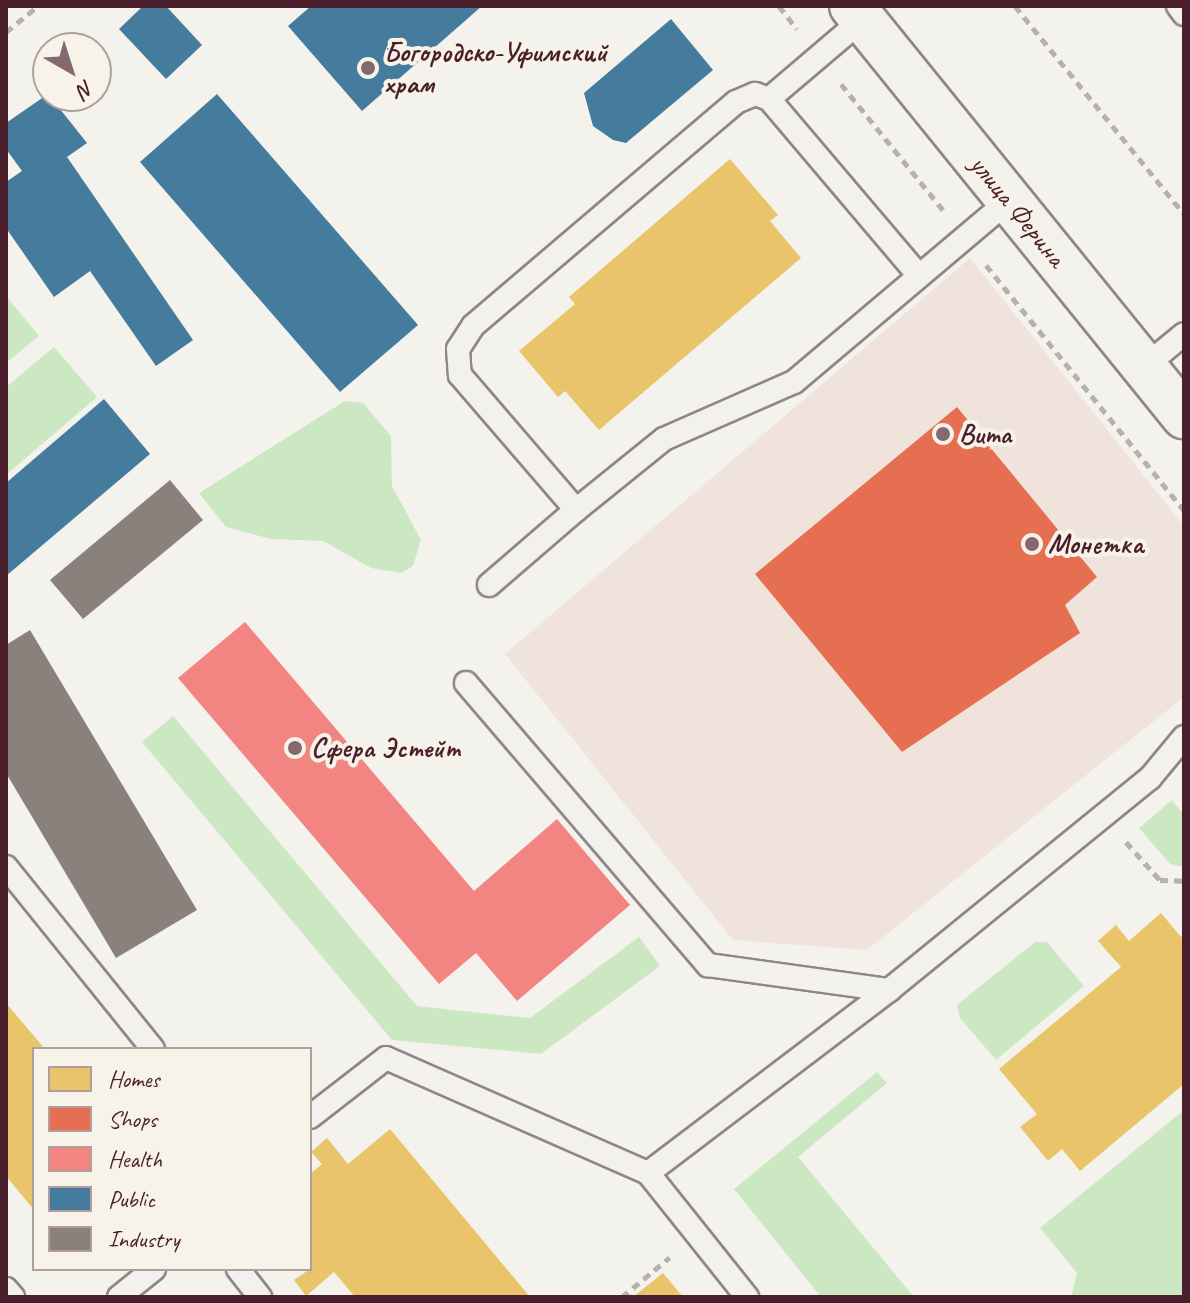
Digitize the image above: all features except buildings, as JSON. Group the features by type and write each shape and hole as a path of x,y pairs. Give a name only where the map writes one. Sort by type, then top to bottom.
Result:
{"main road":[{"name":"улица Ферина","path":"858,12 1184,416"}],"lane":[{"path":"1178,6 1184,14"},
{"path":"769,99 858,12"},
{"path":"576,510 460,375 458,349 463,338 736,102 755,94 769,99 919,276"},
{"path":"489,585 664,439 794,382 1009,200"},
{"path":"1144,367 1184,334"},
{"path":"466,683 708,965 889,990"},
{"path":"648,1173 889,990 1150,778 1184,737"},
{"path":"6,867 151,1047"},
{"path":"312,1115 386,1058 648,1173 747,1297"},
{"path":"119,1297 152,1271"},
{"path":"240,1271 260,1297"},
{"path":"6,1289 13,1297"}],"path":[{"path":"6,32 38,6"},
{"path":"1015,6 1184,214"},
{"path":"1119,835 1160,880 1184,881"},
{"path":"622,1297 697,1235"}],"shaded area":[{"path":"970,258 1184,526 1184,697 867,950 733,940 505,654"}],"green space":[{"path":"6,296 39,336 6,363"},
{"path":"54,347 97,397 6,475 6,387"},
{"path":"345,401 363,403 391,436 392,486 421,540 413,566 401,573 371,568 323,541 271,539 226,527 199,493"},
{"path":"173,716 417,1006 530,1018 639,937 660,966 541,1054 392,1040 142,742"},
{"path":"1172,800 1184,815 1184,867 1170,864 1139,828"},
{"path":"1035,942 1047,942 1084,986 996,1060 960,1018 957,1005"},
{"path":"877,1072 887,1083 798,1157 914,1297 821,1297 734,1189"},
{"path":"1184,1110 1184,1297 1071,1297 1077,1273 1040,1228"}],"place":[{"name":"Богородско-Уфимский храм","path":"368,68"},
{"name":"Вита","path":"943,434"},
{"name":"Монетка","path":"1032,544"},
{"name":"Сфера Эстейт","path":"295,748"}]}
